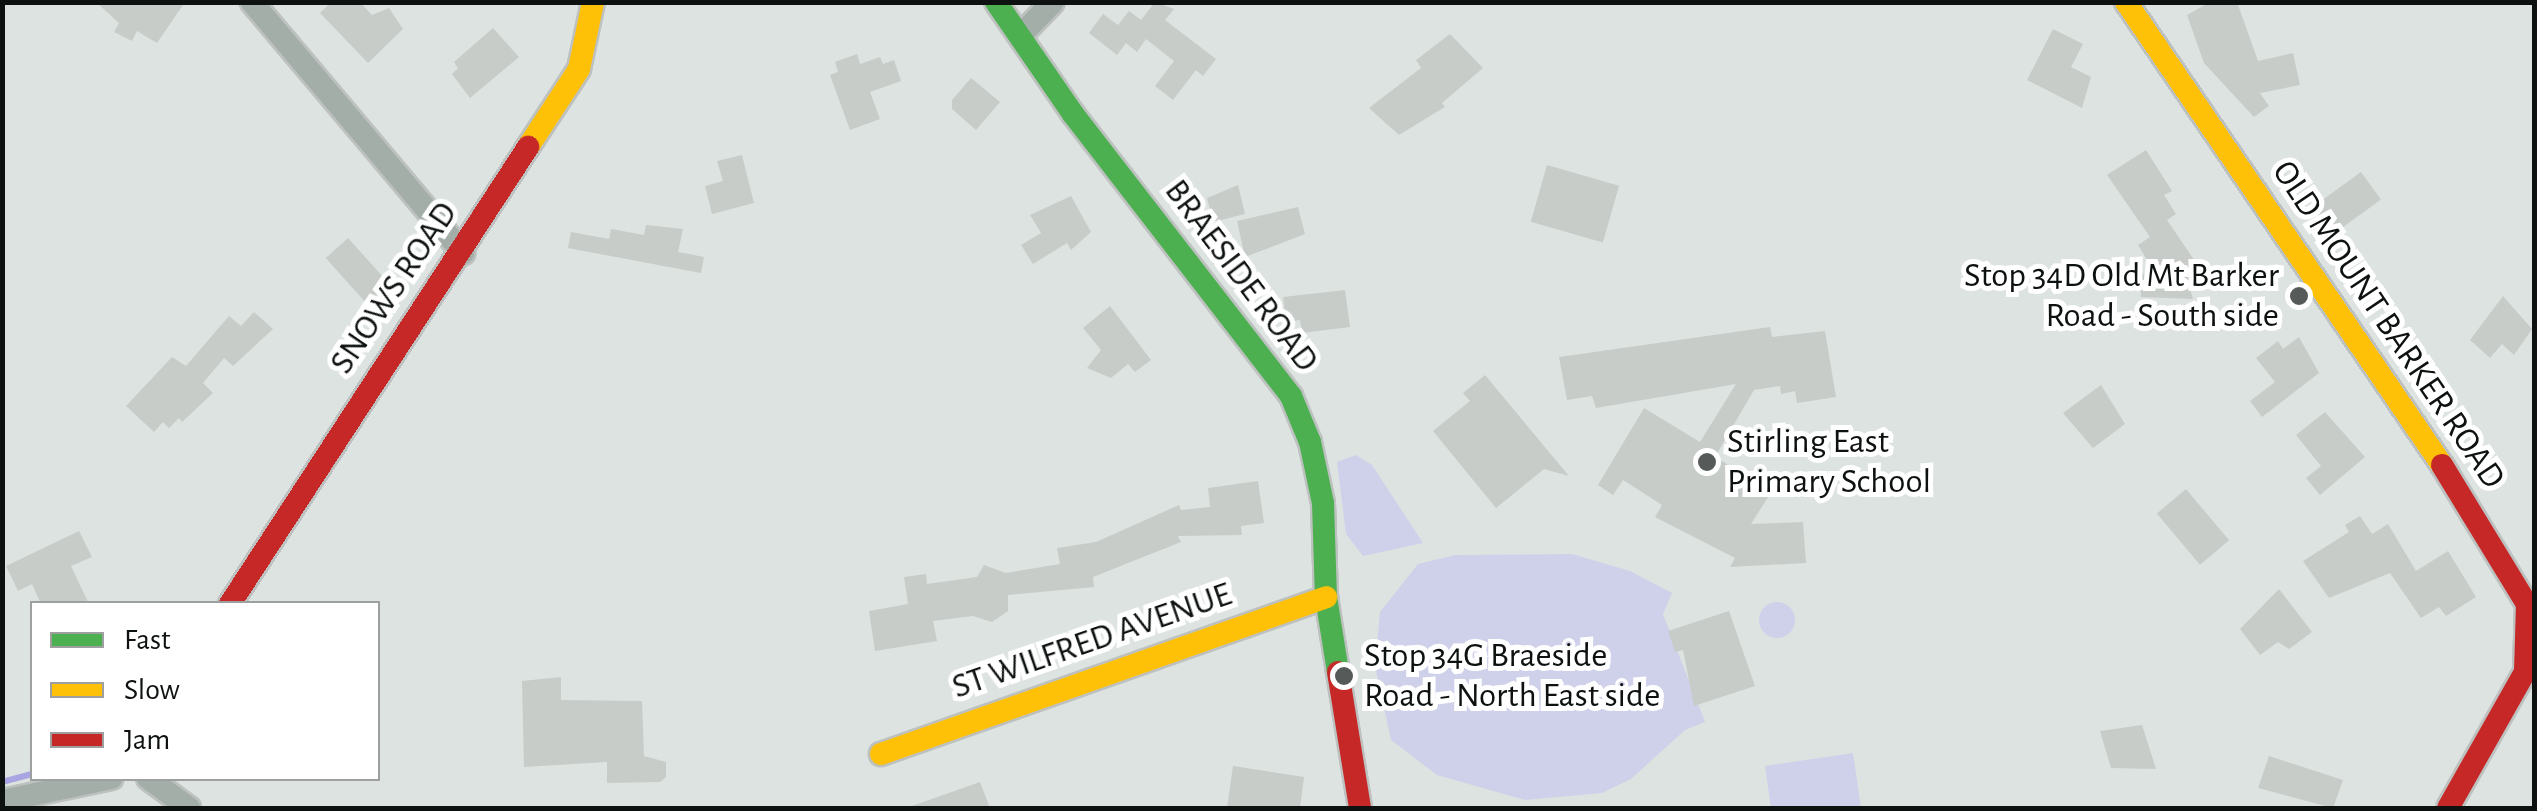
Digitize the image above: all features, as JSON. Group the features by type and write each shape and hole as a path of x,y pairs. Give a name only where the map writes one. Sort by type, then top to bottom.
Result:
{"street":[{"path":"252,2 463,253"},
{"name":"SNOWS ROAD","path":"232,601 463,253 579,69 593,2"},
{"name":"BRAESIDE ROAD","path":"996,2 1290,396 1310,442 1323,503 1326,597 1360,808"},
{"path":"1020,36 1053,2"},
{"name":"OLD MOUNT BARKER ROAD","path":"2126,2 2457,487 2527,604 2525,672 2448,808"},
{"name":"ST WILFRED AVENUE","path":"881,754 1326,597"},
{"path":"2,802 98,781"},
{"path":"152,781 189,808"}],"shaded area":[{"path":"1356,455 1372,465 1423,543 1363,556 1346,534 1337,462"},
{"path":"1572,554 1630,571 1672,593 1663,614 1705,722 1685,730 1631,779 1602,793 1525,800 1437,775 1391,740 1375,666 1380,612 1418,564 1455,555"},
{"path":"1777,602 1790,607 1795,620 1790,633 1777,638 1764,633 1759,620 1764,607"},
{"path":"1853,753 1861,808 1771,808 1765,766"}],"building":[{"path":"96,2 185,2 157,43 137,31 132,41 114,32 119,23"},
{"path":"331,2 360,2 372,15 389,8 403,29 368,63 320,13"},
{"path":"1155,2 1174,9 1165,20 1216,59 1203,76 1196,70 1173,100 1155,86 1174,61 1146,39 1137,52 1126,43 1117,55 1089,33 1103,14 1118,25 1129,11 1141,20"},
{"path":"2210,2 2237,2 2258,61 2293,53 2300,85 2260,93 2269,106 2254,117 2204,63 2187,15"},
{"path":"493,28 519,57 470,98 452,74 458,68 454,62"},
{"path":"2053,29 2083,44 2071,67 2091,77 2082,108 2027,80"},
{"path":"1450,34 1483,68 1442,103 1445,107 1399,135 1369,108 1421,68 1416,60"},
{"path":"857,54 860,64 880,57 883,64 894,60 901,81 870,92 880,119 850,130 830,75 838,72 835,62"},
{"path":"971,78 1000,102 976,130 952,109 952,100"},
{"path":"2146,150 2172,191 2164,195 2176,214 2167,220 2203,273 2190,289 2193,299 2141,297 2140,274 2155,273 2138,245 2150,237 2107,175"},
{"path":"742,155 754,203 712,214 705,186 723,181 717,161"},
{"path":"1547,165 1619,186 1603,242 1531,222"},
{"path":"2361,172 2381,200 2332,235 2312,207"},
{"path":"1238,185 1245,214 1213,222 1207,198"},
{"path":"1071,196 1091,232 1071,250 1067,243 1033,264 1021,245 1041,233 1030,215"},
{"path":"1298,207 1305,234 1245,257 1237,221"},
{"path":"646,225 683,229 678,252 704,257 701,273 568,248 571,232 609,239 611,229 644,235"},
{"path":"348,238 399,294 377,315 326,258"},
{"path":"1345,290 1350,327 1302,333 1300,320 1286,322 1283,297"},
{"path":"2503,296 2532,329 2514,355 2502,344 2490,358 2470,340"},
{"path":"1110,306 1151,360 1135,372 1128,364 1111,378 1087,368 1101,350 1083,328"},
{"path":"254,312 273,329 233,366 224,358 203,383 213,393 182,422 179,418 169,428 163,422 154,432 126,406 172,357 186,366 229,316 241,326"},
{"path":"1770,327 1772,337 1825,331 1836,397 1797,403 1795,391 1781,394 1780,386 1754,390 1715,457 1772,491 1751,524 1803,522 1806,563 1730,567 1735,558 1655,517 1662,505 1623,480 1613,495 1598,485 1644,408 1700,442 1736,384 1596,408 1592,396 1567,400 1559,357"},
{"path":"2299,337 2319,373 2262,417 2250,401 2275,382 2256,358 2278,341 2283,349"},
{"path":"1485,375 1569,476 1544,469 1496,508 1433,431 1470,401 1463,393"},
{"path":"2101,385 2125,424 2093,448 2063,413"},
{"path":"2325,412 2365,457 2320,495 2306,478 2321,466 2296,435"},
{"path":"1258,481 1264,523 1241,526 1242,535 1178,536 1181,542 1093,577 1094,587 1008,595 1008,611 992,622 973,616 933,621 937,641 875,651 869,611 908,604 904,577 926,574 927,584 977,577 984,565 1006,573 1060,564 1057,548 1096,542 1179,505 1181,510 1210,507 1208,488"},
{"path":"2186,489 2229,540 2200,565 2157,513"},
{"path":"2360,516 2372,534 2388,524 2416,571 2448,551 2476,597 2446,616 2439,607 2421,618 2390,573 2329,598 2303,561 2349,532 2345,525"},
{"path":"79,531 92,557 71,566 88,601 40,601 32,584 18,591 6,566"},
{"path":"2279,589 2312,632 2289,649 2278,642 2260,655 2240,629"},
{"path":"1729,611 1755,686 1694,706 1683,650 1675,652 1668,631"},
{"path":"561,677 561,700 642,701 644,756 666,762 666,777 660,782 607,783 607,762 524,767 522,681"},
{"path":"2142,725 2156,769 2111,768 2100,731"},
{"path":"2269,756 2343,780 2333,808 2258,788"},
{"path":"1233,766 1304,777 1300,808 1227,808"},
{"path":"980,782 990,808 912,806"}],"waterway":[{"path":"2,782 30,774"}],"traffic: fast":[{"path":"996,2 1073,114 1291,396 1310,442 1323,503 1326,597 1338,672"}],"traffic: slow":[{"path":"528,147 579,69 593,2"},
{"path":"2126,2 2442,465"},
{"path":"881,754 1326,597"}],"traffic: jam":[{"path":"232,601 528,147"},
{"path":"2442,465 2527,604 2525,672 2448,808"},
{"path":"1338,672 1360,808"}],"place":[{"name":"Stop 34D Old Mt Barker Road - South side","path":"2299,296"},
{"name":"Stirling East Primary School","path":"1707,462"},
{"name":"Stop 34G Braeside Road - North East side","path":"1344,676"}]}
